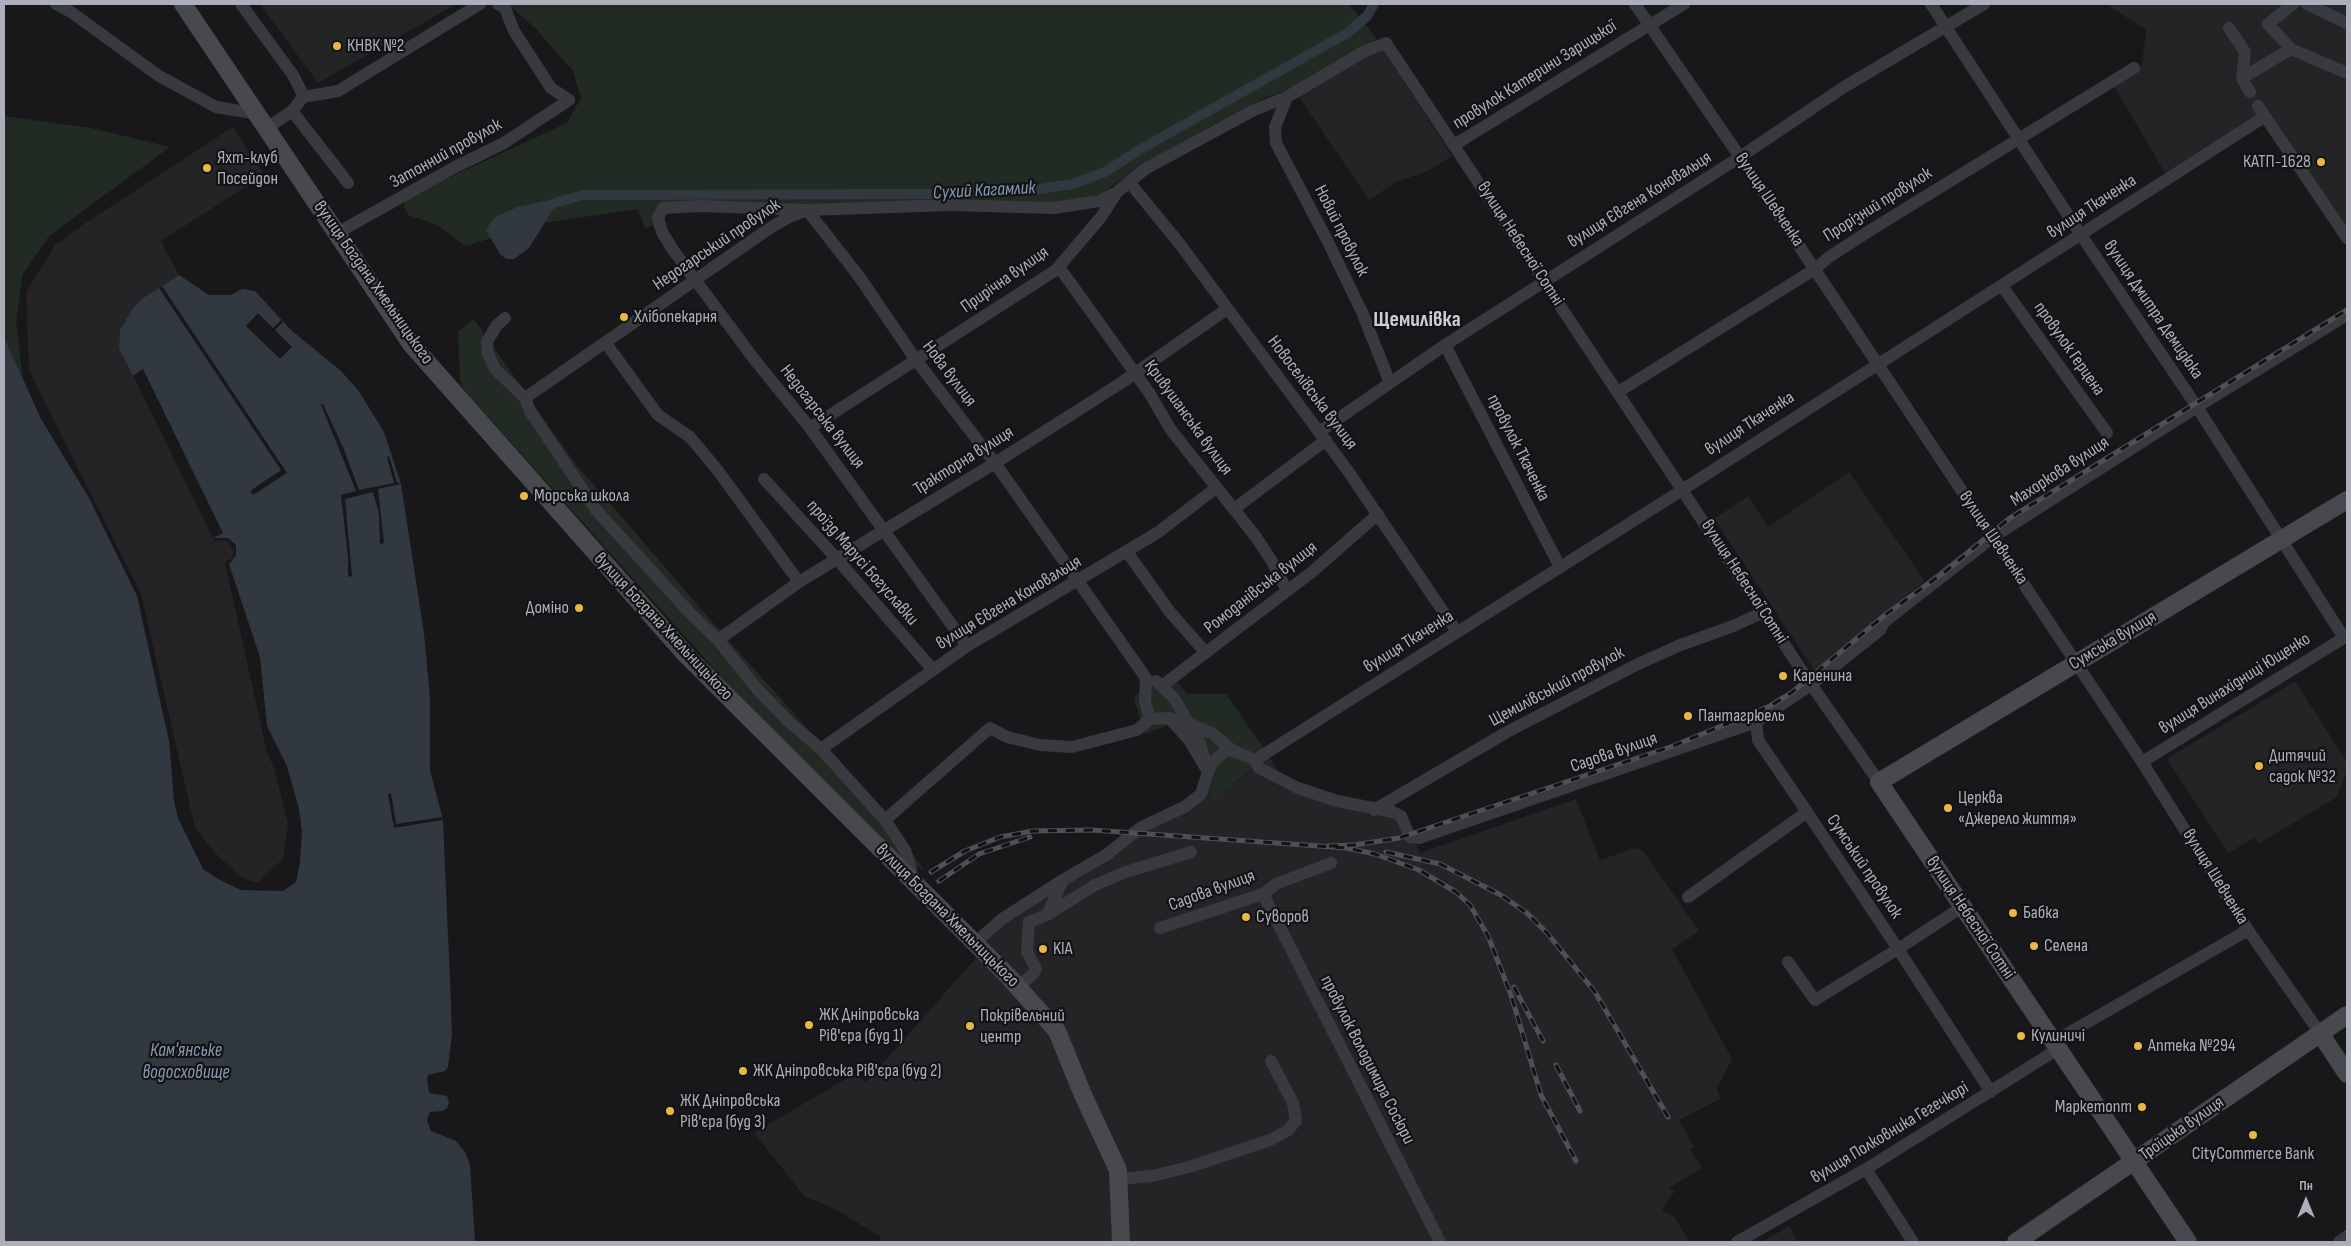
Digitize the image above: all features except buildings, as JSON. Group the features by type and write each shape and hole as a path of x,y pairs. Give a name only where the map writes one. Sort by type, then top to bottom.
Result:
{"main road":[{"name":"вулиця Богдана Хмельницького","path":"183,4 411,344 687,656 975,943 1018,987 1056,1032 1118,1170 1121,1242"},
{"name":"Сумська вулиця","path":"1879,782 2347,500"},
{"name":"вулиця Небесної Сотні","path":"1879,782 2188,1242"},
{"name":"Троїцька вулиця","path":"2016,1242 2347,1015"},
{"name":"вулиця Шевченка","path":"2320,1033 2347,1074"}],"street":[{"path":"56,4 71,12 159,76 216,106 258,114"},
{"path":"240,4 293,75 304,97"},
{"path":"267,128 292,111 304,97 338,92 480,4"},
{"name":"Затонний провулок","path":"337,233 455,167 504,143 568,100 551,88 514,31 505,8 498,4"},
{"name":"вулиця Шевченка","path":"1635,4 1815,269 1876,364 2142,762 2248,930 2320,1033"},
{"name":"провулок Катерини Зарицької","path":"1454,145 1684,4"},
{"name":"вулиця Дмитра Демидюка","path":"1931,4 2346,637"},
{"name":"вулиця Євгена Коновальця","path":"1234,509 1390,383 1445,345 1740,157 1844,88 1984,4"},
{"path":"2294,4 2268,24 2292,49 2347,73"},
{"path":"2307,4 2347,23"},
{"path":"2229,28 2245,52 2242,78 2250,92"},
{"name":"вулиця Небесної Сотні","path":"1386,43 1879,782"},
{"name":"Прирічна вулиця","path":"810,428 1036,284 1059,267 1101,217 1117,192 1145,169 1254,110 1288,97 1366,51 1386,43"},
{"path":"2242,78 2292,49"},
{"name":"Прорізний провулок","path":"1618,392 1815,269 1829,257 1874,228 2134,68"},
{"name":"Новий провулок","path":"1288,97 1275,127 1276,143 1357,303 1390,383"},
{"path":"292,111 348,183"},
{"name":"вулиця Ткаченка","path":"1255,760 1876,364 2002,286 2081,235 2261,112 2347,238"},
{"name":"Новоселівська вулиця","path":"1130,183 1179,243 1322,436 1378,514 1457,632"},
{"path":"807,210 950,205 1054,208 1099,201 1117,192"},
{"name":"Недогарська вулиця","path":"807,210 701,206 663,208 658,218 662,232 754,359 810,428 967,646"},
{"name":"Недогарський провулок","path":"525,398 770,228 786,218 807,210"},
{"name":"Нова вулиця","path":"807,210 858,275 916,360 995,463 1146,678"},
{"name":"Кривушанська вулиця","path":"1059,267 1150,394 1171,430 1234,509 1273,563 1287,591"},
{"name":"провулок Герцена","path":"2002,286 2107,433"},
{"name":"Тракторна вулиця","path":"718,640 799,582 995,463 1134,373 1227,308"},
{"name":"Махоркова вулиця","path":"1812,684 1880,630 1884,622 1993,537 2197,407 2347,315"},
{"path":"505,318 496,326 487,342 488,354 495,369 525,398 530,411 596,510 690,613 718,640 758,690 789,722 821,749 885,820 905,850 915,883"},
{"path":"605,342 658,415 690,437 719,472 799,582"},
{"name":"провулок Ткаченка","path":"1445,345 1560,567"},
{"name":"проїзд Марусі Богуславки","path":"764,479 837,559 933,670"},
{"name":"вулиця Євгена Коновальця","path":"821,749 967,646 1157,533 1216,488"},
{"name":"Ромоданівська вулиця","path":"1162,685 1287,591 1378,514"},
{"path":"1127,552 1170,612 1206,653"},
{"name":"Щемилівський провулок","path":"1374,810 1507,732 1638,664 1764,612"},
{"name":"вулиця Винахідниці Ющенко","path":"2142,762 2346,637"},
{"path":"1150,719 1145,701 1146,678 1162,685 1179,706 1200,742 1208,772"},
{"name":"Садова вулиця","path":"1374,810 1393,812 1401,816 1410,837 1419,838 1756,722 1812,684"},
{"path":"885,820 990,728 1007,737 1040,745 1072,747 1137,730 1150,719 1169,718 1188,723 1213,734 1232,750 1255,760 1259,768 1298,788 1337,801 1374,810"},
{"path":"1169,718 1190,741 1208,772"},
{"path":"1756,722 1758,740 1807,812"},
{"path":"975,943 1002,919 1106,855 1140,828 1186,806 1201,794 1208,772 1218,756 1232,750"},
{"name":"Сумський провулок","path":"1688,897 1807,812 1898,949 1962,907"},
{"path":"1029,922 1047,916 1096,885 1126,872 1191,852"},
{"name":"Садова вулиця","path":"1160,928 1263,894 1276,884 1331,863"},
{"path":"1047,916 1063,880"},
{"name":"провулок Володимира Сосюри","path":"1263,894 1440,1242"},
{"path":"1018,987 1036,969 1027,952 1031,901"},
{"name":"вулиця Полковника Гегечкорі","path":"1737,1242 1866,1169 1991,1092 2056,1045 2248,930"},
{"path":"1788,962 1815,1000 1898,949 1991,1092"},
{"path":"1118,1179 1152,1176 1189,1167 1270,1140 1287,1131 1296,1121 1293,1103 1271,1061"},
{"path":"1866,1169 1913,1242"},
{"path":"2339,1242 2347,1236"}],"shaded area":[{"name":"КНВК №2","path":"260,4 456,4 318,83"},
{"path":"508,4 1349,4 1377,39 1293,88 1262,99 1198,133 1139,167 1104,192 1084,200 1056,203 660,205 655,225 645,228 638,209 543,223 552,211 553,204 545,202 517,207 497,216 486,230 491,238 466,246 435,224 408,215 404,206 407,197 567,123 581,98 573,71 535,28"},
{"path":"2106,4 2347,4 2347,232 2263,111 2165,173 2114,86 2142,65 2146,30"},
{"path":"1377,39 1452,156 1428,171 1396,182 1369,200 1293,88"},
{"path":"4,116 91,128 170,147 49,236 23,274 16,321 23,379 4,337"},
{"path":"233,127 264,175 161,241 179,275 143,298 133,308 120,330 119,348 215,542 221,540 228,541 234,551 232,558 225,563 267,752 274,768 288,824 283,859 257,883 242,878 218,856 195,828 141,594 29,371 26,292 55,245"},
{"path":"474,319 574,462 721,632 885,815 925,871 896,855 724,680 464,390 460,380 458,331"},
{"path":"1849,472 1925,581 1814,670 1714,519 1748,496 1768,527"},
{"path":"1172,675 1187,694 1226,694 1269,756 1214,799 1209,783 1171,724 1145,734 1134,698 1142,690"},
{"name":"Дитячий садок №32","path":"2295,681 2347,762 2347,770 2337,797 2260,843 2254,838 2228,853 2167,759"},
{"path":"1269,756 1277,769 1291,782 1405,816 1420,853 1576,799 1600,860 1635,848 1644,852 1699,931 1672,949 1732,1059 1717,1088 1720,1099 1679,1120 1694,1147 1690,1149 1702,1168 1669,1188 1674,1192 1662,1210 1675,1218 1689,1242 878,1242 881,1237 833,1208 804,1196 754,1133 854,1074 866,1082 975,959 979,930 1182,803 1200,788 1236,783"},
{"path":"1789,1226 1798,1242 1762,1242"}],"water":[{"path":"545,201 553,203 552,211 529,248 514,259 506,259 500,254 486,230 491,222 497,216 517,207"},
{"name":"Кам'янське водосховище","path":"179,275 209,295 231,295 242,289 255,291 291,330 341,371 358,390 384,432 401,484 424,633 430,698 430,770 443,820 451,1004 452,1034 448,1067 445,1071 428,1075 427,1078 429,1093 447,1096 449,1102 447,1108 443,1111 430,1112 427,1120 431,1131 456,1141 465,1152 470,1165 475,1242 4,1242 4,337 41,419 89,498 137,596 169,741 174,801 178,818 203,869 241,890 283,891 296,882 300,862 302,832 299,809 287,766 267,726 260,657 229,564 236,555 236,545 228,538 213,538 119,348 120,330 133,308 143,298"}],"pier":[{"path":"162,286 287,473 253,495 250,491 281,470 159,288"},
{"path":"258,313 273,328 281,320 283,322 275,330 292,347 280,359 246,326"},
{"path":"143,369 223,533 213,538 133,376"},
{"path":"323,404 343,447 359,490 394,483 387,457 389,456 397,482 401,484 378,489 384,543 380,544 379,514 373,492 345,499 352,576 348,577 348,558 341,495 356,491 321,405"},
{"path":"391,793 396,824 442,817 443,820 394,828 388,794"}],"waterway":[{"name":"Сухий Кагамлик","path":"543,210 554,203 583,195 944,194 1033,190 1073,184 1107,171 1139,150 1349,32 1367,16 1374,4"}],"railway":[{"path":"1329,846 1354,845 1399,838 1673,746 1770,706 1791,693 1885,615 1946,571 2010,518 2347,310"},
{"path":"931,872 965,851 1000,837 1033,831 1092,830 1347,848 1375,854 1419,870 1456,892 1470,905 1488,936 1511,995 1541,1095 1576,1161"},
{"path":"939,881 979,854 1030,837"},
{"path":"1386,852 1440,864 1499,894 1527,913 1547,933 1595,992 1668,1117"},
{"path":"1514,987 1543,1041"},
{"path":"1556,1065 1580,1111"}],"place":[{"name":"КНВК №2","path":"337,46"},
{"name":"КАТП-1628","path":"2321,162"},
{"name":"Яхт-клуб Посейдон","path":"207,168"},
{"name":"Хлібопекарня","path":"624,317"},
{"name":"Морська школа","path":"524,496"},
{"name":"Доміно","path":"579,608"},
{"name":"Каренина","path":"1783,676"},
{"name":"Пантагрюель","path":"1688,716"},
{"name":"Дитячий садок №32","path":"2259,766"},
{"name":"Церква «Джерело життя»","path":"1948,808"},
{"name":"Бабка","path":"2013,913"},
{"name":"Суворов","path":"1246,917"},
{"name":"Селена","path":"2034,946"},
{"name":"KIA","path":"1043,949"},
{"name":"ЖК Дніпровська Рів'єра (буд 1)","path":"809,1025"},
{"name":"Покрівельний центр","path":"970,1026"},
{"name":"Кулиничі","path":"2021,1036"},
{"name":"Аптека №294","path":"2138,1046"},
{"name":"ЖК Дніпровська Рів'єра (буд 2)","path":"743,1071"},
{"name":"Маркетопт","path":"2142,1107"},
{"name":"ЖК Дніпровська Рів'єра (буд 3)","path":"670,1111"},
{"name":"CityCommerce Bank","path":"2253,1135"}],"district":[{"name":"Щемилівка","path":"1417,320"}]}
